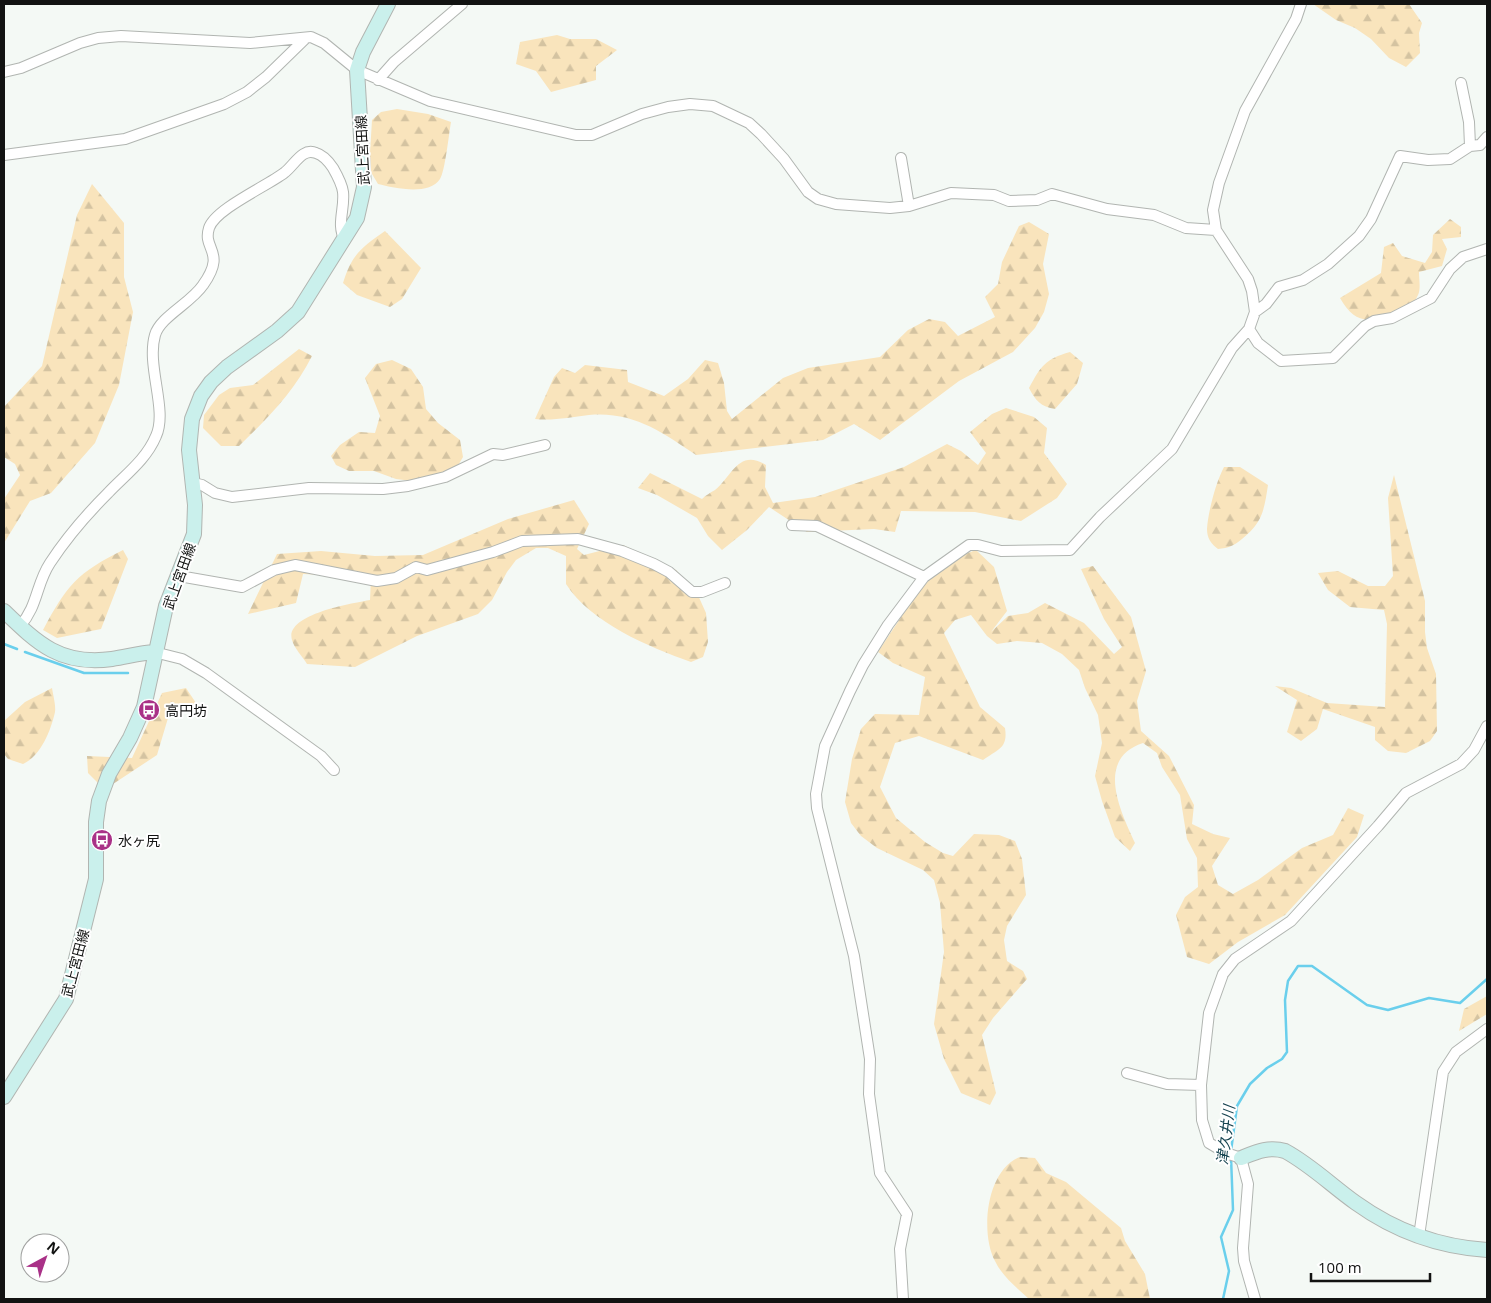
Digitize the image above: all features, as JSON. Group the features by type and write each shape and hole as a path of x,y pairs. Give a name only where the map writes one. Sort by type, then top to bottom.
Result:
{"main road":[{"name":"武上宮田線","path":"4,1097 66,999 96,879 96,822 99,801 109,774 130,738 140,715 149,687 154,652 166,606 194,534 196,514 189,450 190,429 197,406 206,389 227,367 277,331 298,312 345,240 357,218 364,195 357,70 363,52 388,4"},
{"path":"4,611 38,644 72,658 102,660 154,652"},
{"path":"1241,1158 1276,1148 1285,1151 1372,1214 1419,1236 1467,1249 1487,1250"}],"street":[{"path":"378,80 394,62 462,4"},
{"path":"903,1299 900,1250 907,1214 880,1173 869,1094 870,1059 854,956 830,864 816,794 825,746 854,683 888,625 924,577 969,545 978,545 1001,551 1070,550 1100,517 1172,449 1232,348 1249,329 1255,312 1252,291 1248,279 1216,230 1213,210 1219,183 1245,111 1296,18 1301,4"},
{"path":"4,72 21,68 80,43 98,38 121,36 250,43 311,37 324,43 357,70 430,101 576,136 592,135 642,114 668,107 690,104 714,106 749,123 784,159 808,192 818,199 836,204 874,208 909,206 950,194 994,195 1009,201 1037,200 1052,194 1107,210 1154,215 1186,228 1216,230"},
{"path":"4,155 125,139 224,104 247,92 266,77 305,39"},
{"path":"1255,312 1266,304 1278,287 1308,277 1328,264 1360,236 1371,219 1400,156 1428,160 1450,159 1481,144 1469,122 1461,83"},
{"path":"20,626 31,614 42,576 76,525 143,459 157,435 160,418 152,348 155,333 161,322 190,301 213,270 215,258 209,239 208,228 216,218 235,203 284,173 303,153 311,151 318,153 329,163 338,177 343,193 340,232 345,240"},
{"path":"900,158 909,206"},
{"path":"1249,329 1258,343 1281,361 1333,358 1366,326 1374,321 1408,311 1431,298 1450,269 1463,257 1487,249"},
{"path":"192,483 202,485 216,493 232,497 309,488 363,490 391,488 445,478 494,454 503,455 545,445"},
{"path":"792,525 817,526 924,577"},
{"path":"179,576 242,586 274,570 300,565 377,581 396,578 416,567 427,570 493,552 522,541 578,538 654,564 669,572 692,592 702,592 725,583"},
{"path":"154,652 182,659 206,673 321,756 334,770"},
{"path":"1254,1299 1244,1261 1243,1248 1248,1184 1241,1158 1226,1153 1209,1143 1202,1120 1201,1085 1209,1013 1223,974 1235,959 1291,921 1406,793 1461,764 1474,750 1487,726"},
{"path":"1419,1236 1443,1072 1456,1052 1487,1030"},
{"path":"1127,1073 1168,1084 1201,1085"}],"green space":[{"path":"1313,4 1409,4 1422,23 1419,33 1420,53 1406,67 1389,58 1371,39 1355,28 1336,20"},
{"path":"557,35 570,39 596,39 617,50 596,66 596,80 551,92 536,71 516,64 520,42"},
{"path":"397,109 428,114 451,122 442,175 435,184 428,188 411,189 378,184 369,169 372,120 381,112"},
{"path":"92,184 124,223 124,277 133,312 119,385 95,443 51,493 30,501 4,543 4,499 20,475 15,464 4,457 4,407 42,366 77,215"},
{"path":"1450,219 1461,227 1461,237 1442,239 1447,249 1442,266 1419,272 1419,293 1411,303 1378,318 1364,319 1351,313 1340,298 1381,273 1384,247 1393,243 1402,256 1425,263 1432,252 1433,235"},
{"path":"1029,222 1049,234 1043,264 1049,294 1044,312 1035,328 1013,352 959,381 880,440 854,424 823,440 696,455 659,431 620,416 589,415 535,419 554,377 562,368 575,373 585,365 627,370 628,382 664,396 688,379 705,360 718,363 724,383 727,411 732,419 783,378 808,368 880,357 908,330 929,319 945,322 958,336 995,317 985,297 998,284 1002,262 1019,226"},
{"path":"385,231 421,268 402,299 390,307 357,295 343,283 346,273 358,252"},
{"path":"299,349 312,356 289,393 239,446 221,446 203,428 204,415 219,395 230,388 253,385"},
{"path":"1070,352 1083,363 1077,384 1055,409 1046,407 1036,399 1029,388 1045,364 1055,357"},
{"path":"392,360 411,369 423,387 426,409 438,423 460,440 463,457 453,474 436,484 396,479 374,471 349,471 336,465 331,456 340,445 359,432 375,433 380,416 365,378 376,364"},
{"path":"1006,408 1034,417 1047,428 1044,453 1067,484 1057,498 1021,521 975,512 901,511 895,532 874,529 807,532 769,507 747,530 722,550 708,536 697,518 657,495 638,488 650,473 702,499 715,490 737,466 749,460 766,465 765,487 773,503 815,497 904,467 947,444 961,451 978,465 986,453 970,432 992,414"},
{"path":"1224,467 1240,467 1268,485 1264,509 1254,527 1236,543 1218,549 1210,540 1207,529 1213,497"},
{"path":"1394,475 1425,601 1427,648 1436,674 1437,731 1430,741 1406,753 1388,751 1375,740 1375,727 1323,709 1317,729 1301,741 1287,732 1297,700 1275,686 1291,688 1327,703 1385,707 1387,624 1384,610 1350,607 1328,590 1318,573 1338,571 1368,586 1385,586 1393,576 1388,498"},
{"path":"574,500 589,524 577,549 584,555 623,545 676,570 697,593 706,613 708,642 703,657 691,662 657,649 605,622 590,611 566,584 566,556 548,548 536,548 516,560 507,572 492,600 478,614 417,636 355,667 307,664 293,643 292,631 299,623 322,611 370,600 371,577 303,574 296,603 248,614 277,554 321,551 375,556 423,555 508,519"},
{"path":"123,550 128,559 101,629 57,638 43,630 59,602 75,582 94,566"},
{"path":"976,550 994,567 1007,611 991,632 1008,616 1028,613 1045,603 1084,623 1114,654 1122,647 1104,619 1081,569 1093,566 1131,617 1146,671 1137,701 1141,731 1169,756 1194,805 1192,824 1213,834 1230,838 1212,866 1218,885 1233,894 1258,880 1302,848 1333,835 1348,808 1364,815 1357,837 1285,915 1238,942 1209,964 1187,957 1176,915 1185,897 1198,887 1197,858 1187,839 1180,795 1162,767 1157,753 1143,743 1128,751 1119,761 1115,773 1118,801 1135,843 1130,851 1115,837 1102,801 1095,776 1102,743 1098,715 1079,670 1062,654 1042,643 1017,641 997,644 987,636 971,615 955,620 944,633 980,707 1005,728 1004,744 983,760 919,736 895,743 880,787 896,818 925,842 943,853 953,856 974,834 999,835 1015,841 1022,859 1026,895 1007,926 1004,940 1007,961 1023,971 1027,979 993,1018 982,1035 996,1093 990,1105 961,1093 944,1059 934,1024 944,952 940,903 934,880 923,870 877,848 861,836 851,823 845,802 852,759 861,729 875,714 919,715 925,677 893,663 878,652 917,593 948,560"},
{"path":"52,688 55,712 51,727 40,749 23,764 8,759 4,754 4,721 25,702"},
{"path":"186,688 198,706 171,708 157,755 110,786 100,785 88,773 87,756 132,758 162,693"},
{"path":"1487,996 1487,1014 1459,1031 1464,1009"},
{"path":"1020,1157 1035,1158 1046,1173 1066,1182 1121,1228 1125,1241 1145,1274 1150,1299 1029,1299 1006,1277 995,1261 990,1249 987,1219 993,1188 1009,1164"}],"waterway":[{"path":"4,644 17,649"},
{"path":"25,652 84,673 128,673"},
{"name":"津久井川","path":"1231,1151 1237,1106 1250,1084 1267,1068 1282,1059 1287,1052 1285,1000 1288,981 1298,966 1312,966 1367,1005 1388,1010 1429,998 1460,1003 1487,979"},
{"name":"津久井川","path":"1223,1299 1229,1271 1221,1237 1233,1210 1231,1157"}],"place":[{"name":"高円坊","path":"149,710"},
{"name":"水ヶ尻","path":"102,840"}]}
